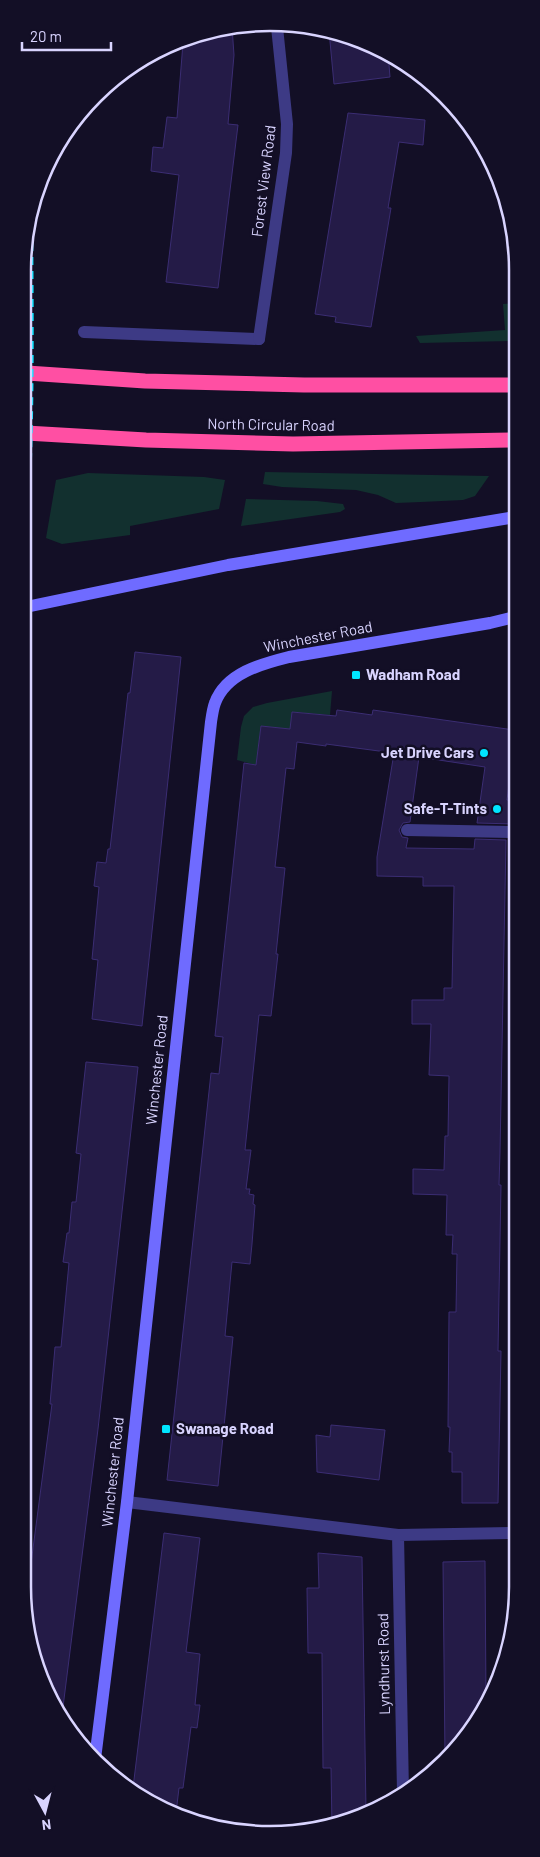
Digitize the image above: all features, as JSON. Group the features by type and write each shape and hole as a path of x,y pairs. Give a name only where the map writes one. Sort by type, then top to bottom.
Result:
{"highway":[{"path":"31,373 145,380 304,385 509,385"},
{"name":"North Circular Road","path":"31,433 146,440 293,444 509,440"}],"main road":[{"path":"31,607 295,552 509,518"},
{"name":"Winchester Road","path":"96,1751 127,1502 211,722 215,702 231,680 243,672 264,663 288,657 509,619"}],"street":[{"name":"Forest View Road","path":"84,332 259,339 286,154 288,124 278,31"},
{"path":"407,830 509,832"},
{"path":"127,1502 398,1535 509,1533"},
{"name":"Lyndhurst Road","path":"398,1535 403,1786"}],"green space":[{"path":"503,304 509,304 509,341 420,343 416,336 505,330"},
{"path":"265,472 489,476 475,496 463,500 396,503 378,495 356,490 282,487 263,484"},
{"path":"88,473 204,477 225,480 219,509 130,526 130,535 62,544 46,538 56,480"},
{"path":"246,499 317,501 343,504 345,509 340,512 241,526"},
{"path":"332,691 330,715 292,712 290,729 261,726 256,765 237,760 244,716 253,707"}],"building":[{"path":"233,34 234,55 228,124 238,125 218,288 166,282 179,175 151,171 153,147 163,148 167,117 177,118 183,48 208,39"},
{"path":"330,39 361,49 389,63 390,77 334,84"},
{"path":"348,113 425,120 423,145 399,142 388,208 391,208 371,327 335,322 336,317 315,314"},
{"path":"135,652 181,657 142,1026 92,1019 98,960 92,959 99,887 94,886 97,862 106,863 108,849 110,849 128,693 130,693"},
{"path":"337,710 372,715 373,710 509,729 509,784 507,800 509,800 509,824 477,823 485,767 419,757 410,822 403,823 399,830 402,837 408,838 406,848 474,849 475,839 506,840 499,1185 501,1185 498,1351 501,1351 498,1503 462,1503 462,1472 452,1472 452,1452 449,1452 450,1427 448,1427 449,1312 456,1312 457,1254 452,1254 453,1235 446,1235 447,1195 413,1194 413,1169 444,1170 445,1136 448,1136 449,1076 429,1075 431,1024 412,1024 412,1000 444,1000 444,988 452,988 454,886 423,886 423,877 377,876 377,857 394,753 326,744 326,746 297,742 294,769 286,768 275,867 285,868 276,954 278,954 271,1016 259,1015 245,1150 251,1150 246,1189 250,1189 249,1194 254,1195 252,1244 250,1264 232,1262 225,1336 233,1337 218,1486 167,1480 211,1073 219,1074 223,1037 215,1036 244,763 256,765 261,726 290,729 292,712 336,716"},
{"path":"86,1062 138,1067 98,1429 63,1706 49,1678 39,1649 33,1618 31,1564 52,1404 50,1404 55,1347 61,1347 69,1263 63,1262 67,1233 69,1233 72,1202 76,1202 81,1154 76,1153"},
{"path":"331,1425 385,1430 379,1480 317,1472 316,1435 330,1437"},
{"path":"164,1533 200,1538 186,1652 200,1654 195,1705 200,1705 197,1728 191,1727 183,1788 179,1788 177,1807 134,1783"},
{"path":"318,1553 362,1557 366,1806 332,1818 331,1768 323,1768 322,1653 308,1653 307,1588 319,1588"},
{"path":"485,1561 486,1689 469,1720 445,1750 443,1562"}],"railway":[{"path":"31,264 31,421"}],"place":[{"name":"Wadham Road","path":"356,675"},
{"name":"Jet Drive Cars","path":"484,753"},
{"name":"Safe-T-Tints","path":"497,809"},
{"name":"Swanage Road","path":"166,1429"}]}
